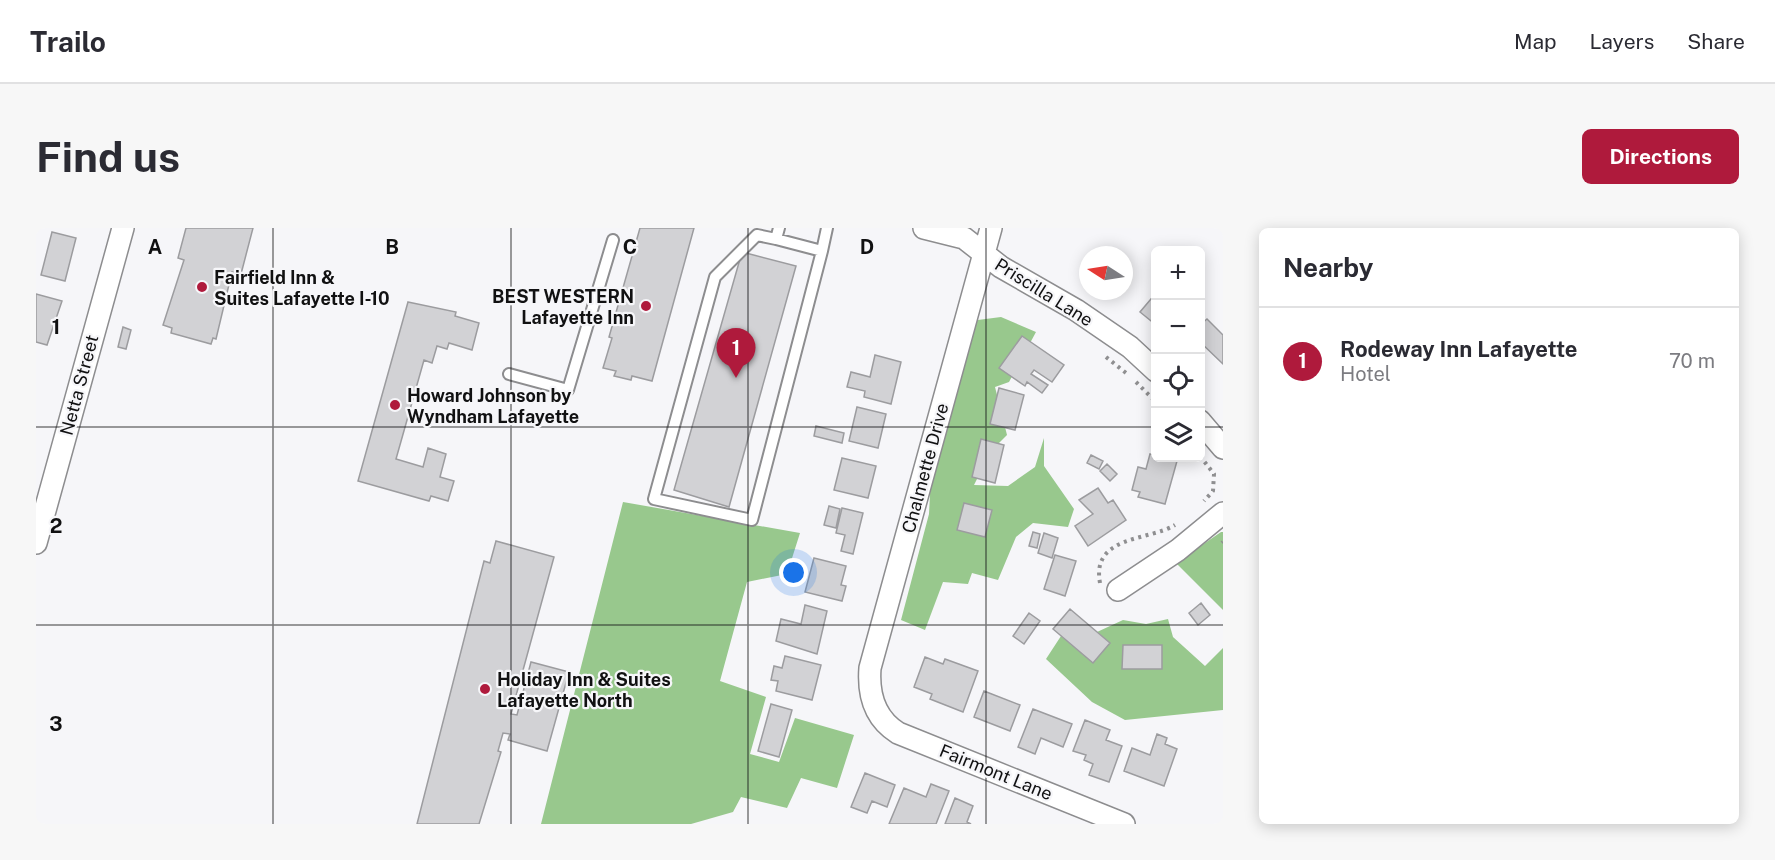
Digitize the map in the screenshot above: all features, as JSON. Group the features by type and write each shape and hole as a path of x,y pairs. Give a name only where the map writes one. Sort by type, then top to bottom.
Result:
{"street":[{"name":"Netta Street","path":"36,543 123,228"},
{"name":"Priscilla Lane","path":"924,228 958,236 1000,267 1076,310 1130,346 1151,367"},
{"name":"Chalmette Drive","path":"875,710 871,699 870,668 991,228"},
{"path":"1205,427 1223,448"},
{"path":"1110,591 1178,550 1223,513"},
{"name":"Fairmont Lane","path":"875,710 883,722 898,733 1125,824"}],"lane":[{"path":"822,251 778,233 757,235 715,278 654,500 752,520 822,251 827,228"},
{"path":"509,374 568,390 614,240"}],"path":[{"path":"1101,353 1128,374 1151,398"},
{"path":"1196,508 1213,491 1214,474 1205,462"},
{"path":"1110,591 1100,570 1102,559 1107,554 1130,539 1167,530 1181,520"}],"green space":[{"path":"1001,317 1036,332 1009,382 995,387 1007,435 991,451 974,485 1008,486 1035,467 1044,438 1044,466 1074,509 1068,527 1033,523 1016,537 998,580 972,573 968,584 943,582 925,630 901,620 929,514 931,475 970,321"},
{"path":"623,502 800,533 787,574 747,582 720,681 766,697 750,754 779,762 795,718 854,735 837,788 801,778 787,808 741,797 733,812 691,824 541,824"},
{"path":"1223,532 1223,610 1176,563"},
{"path":"1168,619 1173,637 1205,666 1223,648 1223,710 1125,720 1092,702 1046,659 1061,636 1093,663 1110,643 1097,632 1123,620 1146,624","holes":["1123,645 1162,645 1162,669 1123,669"]}],"building":[{"name":"Fairfield Inn & Suites Lafayette I-10","path":"186,228 253,228 241,274 232,272 216,339 213,338 211,344 171,333 172,328 163,325 184,260 178,258"},
{"name":"BEST WESTERN Lafayette Inn","path":"640,228 694,228 652,381 632,376 631,380 614,376 616,371 603,368 612,338 609,337"},
{"path":"52,232 76,238 65,281 41,275"},
{"path":"742,252 796,266 729,507 674,490"},
{"path":"36,294 62,301 47,345 36,342"},
{"path":"1151,299 1151,321 1140,312"},
{"name":"Howard Johnson by Wyndham Lafayette","path":"408,302 456,312 455,316 479,323 472,350 449,343 447,349 437,346 432,363 424,360 396,459 423,467 428,448 446,454 440,477 454,481 448,501 431,496 429,501 358,481"},
{"path":"1207,319 1223,335 1223,364 1205,347 1205,321"},
{"path":"123,327 131,330 126,349 118,347"},
{"path":"1022,336 1064,365 1052,382 1034,370 1031,374 1048,385 1042,393 1027,382 1025,386 999,368"},
{"path":"875,355 901,362 891,404 864,397 865,391 847,387 851,372 870,377"},
{"path":"999,388 1024,395 1015,430 990,424"},
{"path":"857,407 886,414 878,448 849,441"},
{"path":"816,426 844,433 842,443 814,436"},
{"path":"981,439 1004,445 995,483 972,477"},
{"path":"1150,454 1151,462 1177,462 1165,504 1138,497 1140,492 1132,490 1138,467 1146,469"},
{"path":"1091,455 1103,461 1099,469 1087,463"},
{"path":"842,458 876,466 868,498 834,490"},
{"path":"1107,464 1117,474 1110,481 1100,471"},
{"path":"1098,488 1108,503 1113,500 1126,520 1088,546 1075,526 1093,514 1079,500"},
{"path":"964,503 992,510 985,537 957,530"},
{"path":"829,506 840,509 836,528 824,525"},
{"path":"842,508 863,513 853,554 841,551 845,535 836,533"},
{"path":"1033,532 1040,534 1037,548 1029,546"},
{"path":"1044,533 1058,538 1052,558 1038,553"},
{"name":"Holiday Inn & Suites Lafayette North","path":"496,541 554,557 511,714 517,715 531,662 569,672 547,751 508,740 510,734 503,733 498,751 501,752 479,824 417,824 484,561 490,563"},
{"path":"1055,555 1076,561 1065,596 1044,589"},
{"path":"814,558 846,566 841,585 846,586 842,601 805,592"},
{"path":"1201,603 1210,615 1198,625 1189,613"},
{"path":"805,605 827,611 817,654 776,641 781,619 801,624"},
{"path":"1070,609 1110,643 1093,663 1053,629"},
{"path":"1029,613 1040,621 1024,644 1013,636"},
{"path":"1123,645 1162,645 1162,669 1122,669"},
{"path":"785,656 821,665 812,700 776,691 778,681 771,680 774,666 782,668"},
{"path":"925,657 943,664 945,659 978,671 963,712 930,699 932,694 914,687"},
{"path":"984,691 1020,705 1010,731 974,717"},
{"path":"771,704 792,710 779,757 758,751"},
{"path":"1033,709 1072,724 1063,747 1041,738 1035,754 1018,747"},
{"path":"1085,720 1110,730 1106,740 1122,746 1109,782 1089,775 1093,764 1084,760 1086,755 1073,751"},
{"path":"1157,734 1167,738 1165,744 1177,749 1164,786 1124,771 1132,748 1150,755"},
{"path":"865,773 895,785 887,807 872,801 867,813 851,807"},
{"path":"931,784 949,791 936,824 889,824 904,788 926,797"},
{"path":"955,798 973,806 967,822 971,824 945,824"}],"place":[{"name":"Fairfield Inn & Suites Lafayette I-10","path":"202,287"},
{"name":"BEST WESTERN Lafayette Inn","path":"646,306"},
{"name":"Rodeway Inn Lafayette","path":"736,378"},
{"name":"Howard Johnson by Wyndham Lafayette","path":"395,405"},
{"name":"Holiday Inn & Suites Lafayette North","path":"485,689"}]}
